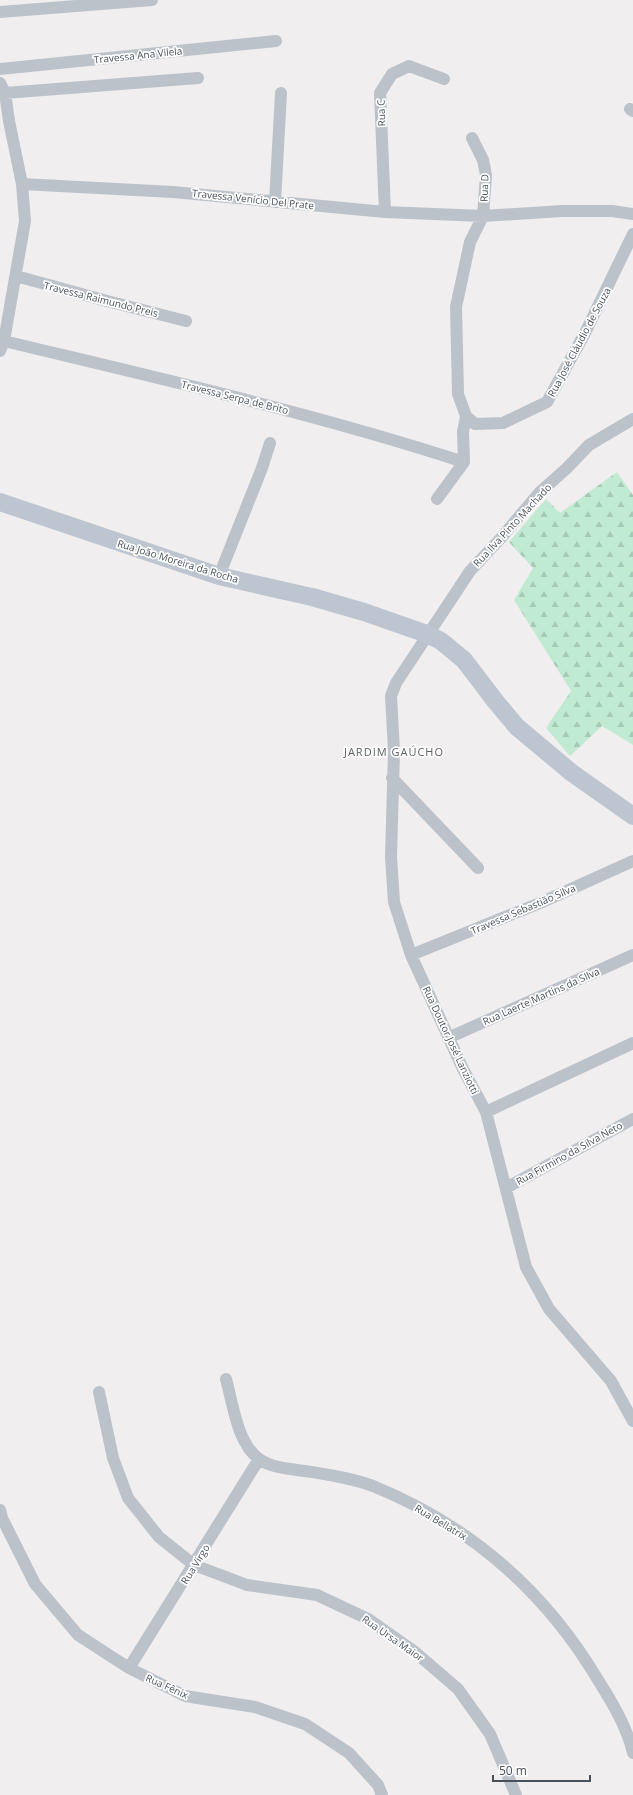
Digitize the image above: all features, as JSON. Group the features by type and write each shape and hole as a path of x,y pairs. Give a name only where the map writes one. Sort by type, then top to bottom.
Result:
{"street":[{"path":"0,12 152,0"},
{"name":"Travessa Ana Vilela","path":"0,69 276,41"},
{"name":"Rua C","path":"385,212 380,93 392,74 409,66 444,79"},
{"path":"2,346 26,221 22,184 2,88 198,78"},
{"path":"275,202 281,93"},
{"name":"Rua D","path":"472,138 483,160 486,175 483,216"},
{"name":"Travessa Venício Del Prate","path":"22,184 173,192 385,212 483,216"},
{"path":"437,499 464,462 463,432 470,420 458,394 456,307 470,242 483,216 562,211 612,211 633,214"},
{"name":"Rua José Cláudio de Souza","path":"470,420 503,423 547,402 585,333 633,234"},
{"name":"Travessa Raimundo Preis","path":"16,276 186,321"},
{"name":"Travessa Serpa de Brito","path":"2,346 181,383 378,434 464,462"},
{"name":"Rua Ilva Pinto Machado","path":"427,634 470,571 501,538 539,493 567,468 589,445 633,419"},
{"path":"219,576 262,468 270,443"},
{"name":"Rua João Moreira da Rocha","path":"0,502 219,576 320,599 364,612 427,634 441,641 464,660 496,702 523,732 572,773 633,816"},
{"name":"Rua Doutor José Lanziotti","path":"427,634 396,683 391,696 394,751 392,778 391,857 394,902 411,955 448,1038 486,1112 526,1267 549,1309 611,1381 633,1421"},
{"path":"392,778 478,868"},
{"name":"Travessa Sebastião Silva","path":"411,955 540,903 633,861"},
{"name":"Rua Laerte Martins da SIlva","path":"448,1038 633,955"},
{"path":"486,1112 633,1043"},
{"name":"Rua Firmino da Silva Neto","path":"506,1188 633,1119"},
{"name":"Rua Bellatrix","path":"226,1379 242,1436 250,1450 260,1459 274,1466 317,1473 372,1486 458,1530 506,1567 549,1610 582,1652 612,1703 633,1753"},
{"name":"Rua Ursa Maior","path":"99,1392 113,1458 128,1498 159,1537 194,1565 247,1585 317,1595 368,1619 416,1652 458,1689 490,1734 516,1795"},
{"name":"Rua Virgo","path":"129,1668 260,1459"},
{"name":"Rua Fênix","path":"0,1510 2,1518 35,1584 78,1635 129,1668 185,1696 255,1707 305,1724 348,1753 378,1785 382,1795"}],"green space":[{"path":"617,472 633,495 633,745 602,726 570,756 546,728 571,691 514,600 533,568 509,542 546,499 560,513"}],"district":[{"name":"JARDIM GAÚCHO","path":"394,751"}]}
